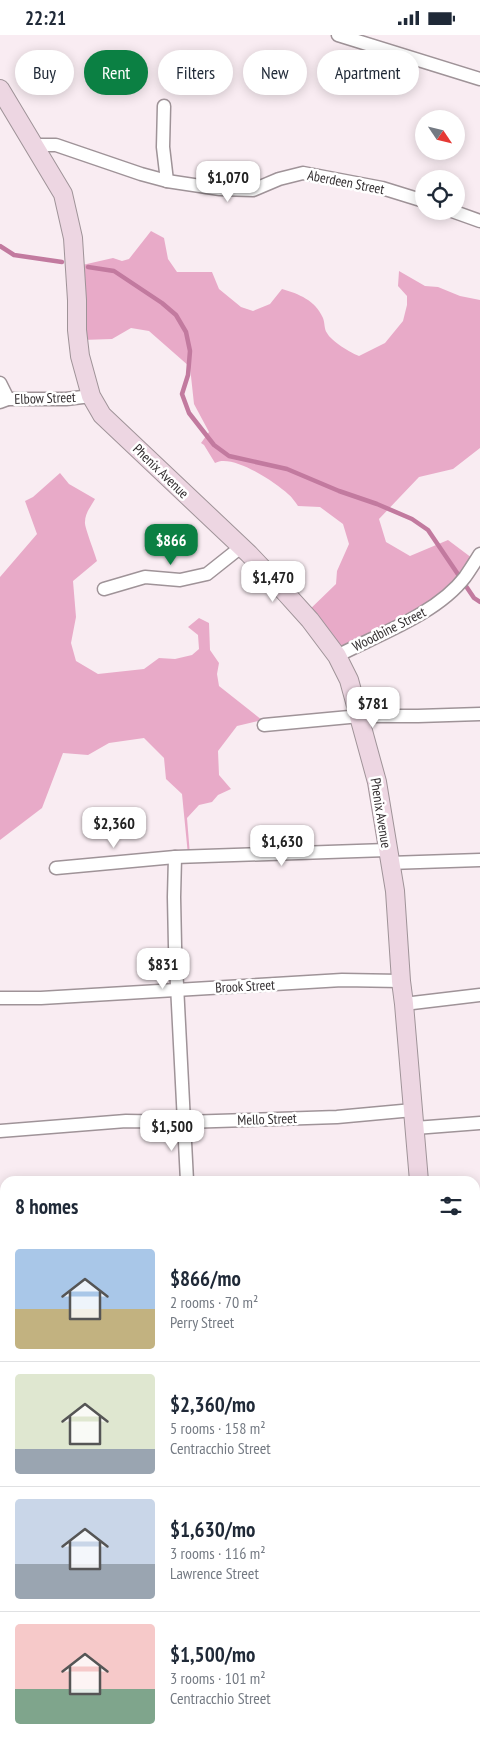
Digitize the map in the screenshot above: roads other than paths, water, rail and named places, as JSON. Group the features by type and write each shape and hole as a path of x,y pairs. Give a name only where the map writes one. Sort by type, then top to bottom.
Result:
{"main road":[{"name":"Phenix Avenue","path":"0,89 63,194 74,238 77,330 80,356 91,396 102,415 241,547 310,620 337,656 349,680 377,782 395,891 419,1176"}],"street":[{"path":"338,35 480,79"},
{"path":"164,106 163,147 168,181"},
{"name":"Aberdeen Street","path":"35,145 56,145 97,160 168,181 220,189 253,190 279,179 303,173 382,187 415,198"},
{"path":"465,216 480,221"},
{"path":"0,383 4,401"},
{"name":"Elbow Street","path":"4,401 66,399 91,396"},
{"path":"104,589 145,577 180,580 207,573 241,547"},
{"name":"Woodbine Street","path":"337,656 423,613 464,578 480,554"},
{"path":"264,725 360,716 480,714"},
{"path":"176,857 174,897 177,990 187,1176"},
{"path":"56,868 176,857 388,857 480,860"},
{"name":"Brook Street","path":"0,998 41,998 342,980 401,981"},
{"path":"404,1003 480,995"},
{"name":"Mello Street","path":"0,1131 126,1121 337,1117 414,1110"},
{"path":"415,1128 480,1123"}],"waterway":[{"path":"0,246 14,255 62,262"},
{"path":"88,267 114,271 162,303 176,315 186,332 190,351 188,375 182,394 189,413 214,445 229,456 287,469 412,519 428,530 474,598 480,602"}]}
